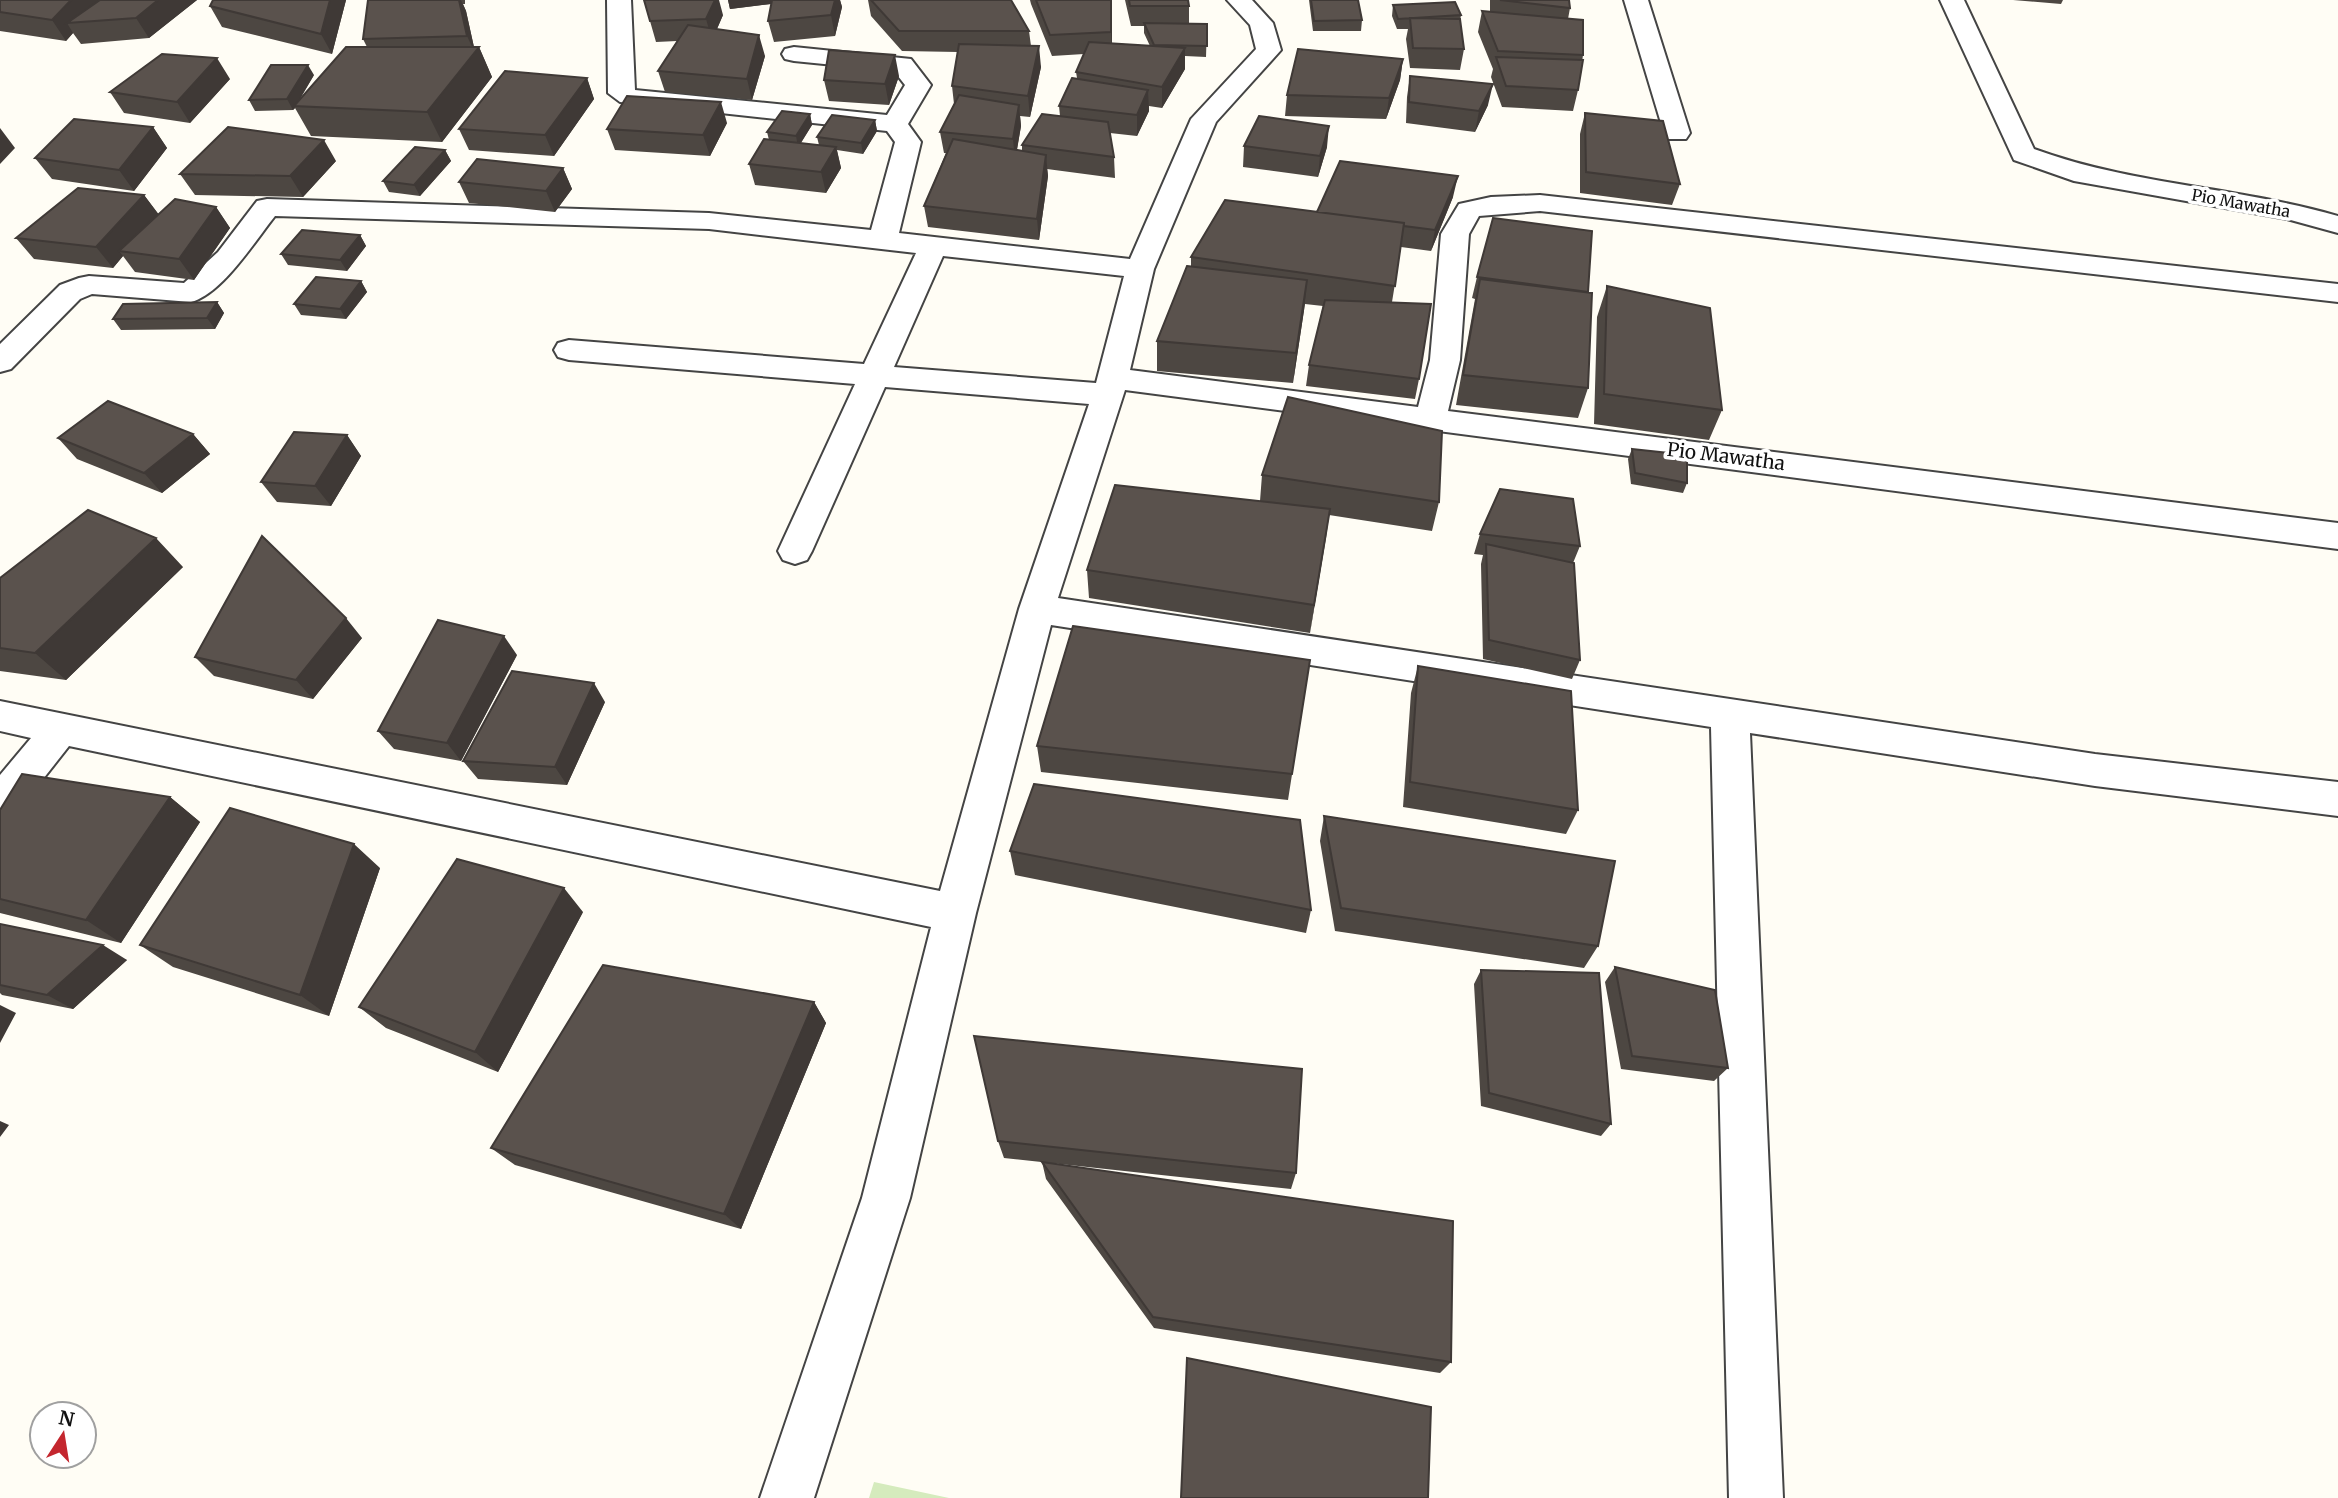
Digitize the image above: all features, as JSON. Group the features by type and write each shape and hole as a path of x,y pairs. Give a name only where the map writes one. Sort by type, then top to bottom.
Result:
{"street":[{"path":"619,0 621,93 629,97 895,124 908,142 883,240"},
{"path":"787,1498 886,1198 955,913 1037,609 1111,386 1140,269 1204,119 1269,50 1261,23 1239,0"},
{"path":"1636,0 1677,132"},
{"name":"Pio Mawatha","path":"1952,0 2023,154 2074,173 2291,211 2338,225"},
{"path":"794,54 902,64 918,85 895,124"},
{"path":"1430,421 1445,360 1455,234 1469,210 1491,205 1540,203 2338,293"},
{"path":"0,362 70,292 89,285 191,293 228,258 267,207 709,221 1140,269"},
{"path":"795,551 934,245"},
{"name":"Pio Mawatha","path":"569,350 874,375 1111,386 1960,484 2338,536"},
{"path":"1037,609 2095,770 2338,800"},
{"path":"1730,713 1756,1498"},
{"path":"0,716 955,913"},
{"path":"0,804 62,727"}],"green space":[{"path":"874,1482 949,1498 869,1498"}],"building":[{"path":"0,0 71,0 52,20 0,12"},
{"path":"100,0 158,0 136,18 67,23"},
{"path":"213,0 330,0 321,34 210,6"},
{"path":"368,0 459,0 467,36 363,39"},
{"path":"644,0 715,0 706,19 650,21"},
{"path":"772,0 835,0 831,15 768,21"},
{"path":"871,0 1011,0 1029,31 899,31"},
{"path":"1036,0 1111,0 1111,32 1050,35"},
{"path":"1129,0 1188,0 1189,6 1130,6"},
{"path":"1311,0 1358,0 1362,20 1314,21"},
{"path":"1500,0 1569,0 1570,8"},
{"path":"1455,2 1461,15 1398,19 1393,5"},
{"path":"1482,11 1583,20 1583,55 1498,51"},
{"path":"1410,18 1460,19 1464,49 1413,48"},
{"path":"1144,23 1207,24 1207,46 1154,45"},
{"path":"688,25 759,35 747,79 658,71"},
{"path":"1089,42 1185,48 1162,87 1076,72"},
{"path":"959,44 1039,46 1028,96 952,86"},
{"path":"346,47 479,47 427,112 294,106"},
{"path":"1298,49 1403,59 1389,98 1287,95"},
{"path":"829,50 895,55 885,84 824,80"},
{"path":"162,54 217,58 177,102 110,92"},
{"path":"1496,57 1583,60 1578,90 1506,86"},
{"path":"271,65 308,65 287,99 249,100"},
{"path":"505,71 587,78 545,135 459,129"},
{"path":"1410,76 1493,84 1479,111 1409,102"},
{"path":"1072,78 1148,90 1137,115 1059,106"},
{"path":"959,95 1019,105 1013,139 940,132"},
{"path":"627,96 721,102 703,135 607,129"},
{"path":"782,111 810,114 796,136 767,132"},
{"path":"1585,113 1663,121 1680,184 1586,172"},
{"path":"1042,114 1108,122 1114,157 1022,145"},
{"path":"832,115 875,120 861,143 817,137"},
{"path":"1259,116 1329,126 1320,156 1244,146"},
{"path":"74,119 153,127 119,170 35,158"},
{"path":"228,127 324,140 290,176 180,174"},
{"path":"764,139 836,147 821,172 749,164"},
{"path":"953,139 1046,155 1037,219 924,206"},
{"path":"415,147 445,150 414,185 383,181"},
{"path":"477,159 563,168 546,191 459,182"},
{"path":"1340,161 1458,176 1435,230 1404,226 1404,223 1317,212"},
{"path":"78,188 144,195 96,247 16,238"},
{"path":"175,199 216,207 179,259 119,251"},
{"path":"1225,200 1404,223 1395,286 1191,257"},
{"path":"1493,218 1592,231 1588,292 1477,277"},
{"path":"302,230 360,235 340,260 281,254"},
{"path":"1187,266 1307,280 1296,353 1157,341"},
{"path":"316,277 361,281 340,309 294,304"},
{"path":"1480,279 1592,293 1588,388 1463,375"},
{"path":"1607,286 1710,308 1722,410 1604,394"},
{"path":"1325,300 1431,304 1419,379 1309,365"},
{"path":"217,302 207,318 113,319 123,304"},
{"path":"1288,397 1442,431 1439,502 1262,475"},
{"path":"108,401 193,434 144,473 58,438"},
{"path":"294,432 347,435 315,486 261,482"},
{"path":"1632,449 1687,455 1687,483 1635,473"},
{"path":"1115,485 1330,509 1314,605 1087,570"},
{"path":"1500,489 1573,499 1580,546 1480,534"},
{"path":"88,510 156,538 35,653 0,648 0,578"},
{"path":"262,536 346,618 296,680 195,657"},
{"path":"1486,544 1574,563 1580,660 1489,640"},
{"path":"438,620 504,636 447,743 378,731"},
{"path":"1073,626 1310,660 1292,774 1037,746"},
{"path":"1418,666 1571,691 1578,810 1410,782"},
{"path":"512,671 594,683 555,767 463,761"},
{"path":"22,774 170,797 86,920 0,899 0,810"},
{"path":"1034,784 1300,820 1311,910 1010,851"},
{"path":"230,808 354,844 300,995 140,945"},
{"path":"1324,816 1615,861 1598,946 1341,908"},
{"path":"457,859 564,888 475,1052 359,1007"},
{"path":"0,924 103,945 47,995 0,985"},
{"path":"603,965 814,1002 724,1214 491,1148"},
{"path":"1615,967 1715,990 1728,1068 1632,1056"},
{"path":"1481,970 1599,973 1611,1124 1489,1093"},
{"path":"974,1036 1302,1069 1296,1173 998,1141"},
{"path":"1042,1162 1453,1221 1451,1362 1153,1317"},
{"path":"1187,1358 1431,1407 1428,1498 1181,1498"}]}
